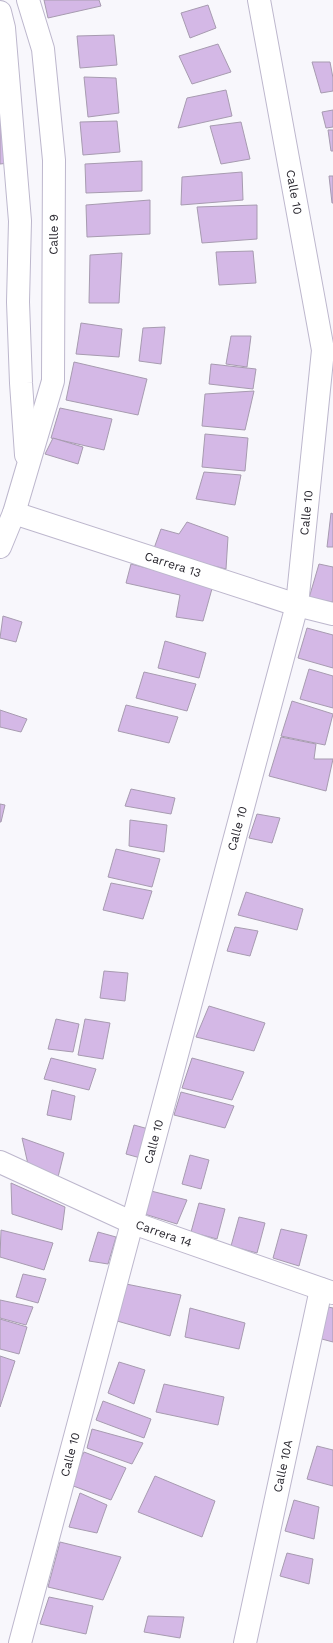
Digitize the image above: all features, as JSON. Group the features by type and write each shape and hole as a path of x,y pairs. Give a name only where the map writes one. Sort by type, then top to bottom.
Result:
{"street":[{"path":"0,3 8,0"},
{"name":"Calle 10","path":"20,1643 297,605 323,350 259,0"},
{"path":"1,23 30,9"},
{"name":"Calle 9","path":"0,547 14,513 52,382 54,160 43,49 30,9"},
{"name":"Calle 9","path":"1,23 20,221 18,302 21,383 27,468"},
{"name":"Carrera 13","path":"14,513 297,605 333,614"},
{"name":"Carrera 14","path":"0,1162 132,1223 327,1291"},
{"name":"Calle 10A","path":"246,1643 327,1291"}],"building":[{"path":"44,0 99,0 101,6 48,18"},
{"path":"208,5 216,28 190,38 181,13"},
{"path":"114,35 117,65 80,68 77,36"},
{"path":"218,44 231,72 192,84 179,56"},
{"path":"312,62 330,62 333,78 333,91 321,93"},
{"path":"84,77 116,78 119,113 88,117"},
{"path":"226,90 232,116 178,128 187,98"},
{"path":"333,110 333,127 326,128 322,112"},
{"path":"117,121 120,152 83,155 80,122"},
{"path":"241,122 250,159 221,164 210,126"},
{"path":"1,125 9,163 0,164"},
{"path":"328,130 333,130 333,151 331,151"},
{"path":"142,161 142,191 86,193 85,164"},
{"path":"242,172 243,200 181,205 182,177"},
{"path":"329,176 333,176 333,203 332,203"},
{"path":"150,200 150,234 87,237 86,205"},
{"path":"257,205 257,239 202,243 197,207"},
{"path":"253,251 256,283 219,285 216,252"},
{"path":"122,253 119,303 89,303 90,255"},
{"path":"81,323 122,329 119,357 76,354"},
{"path":"165,327 161,364 139,361 143,328"},
{"path":"231,336 251,336 247,367 226,364"},
{"path":"74,362 147,379 138,415 66,400"},
{"path":"211,364 256,369 253,389 209,384"},
{"path":"254,391 245,430 202,426 205,394"},
{"path":"60,408 112,419 104,450 51,438"},
{"path":"205,434 248,438 245,471 202,467"},
{"path":"53,438 83,447 78,464 45,454"},
{"path":"204,472 241,475 235,505 196,499"},
{"path":"331,513 333,514 333,547 327,547"},
{"path":"187,522 228,537 226,569 153,551 161,529 179,534"},
{"path":"131,564 213,585 203,621 176,617 180,595 126,583"},
{"path":"319,564 333,567 333,602 309,598"},
{"path":"3,616 22,622 16,642 0,638"},
{"path":"307,628 333,635 333,668 298,658"},
{"path":"165,641 206,653 199,678 158,668"},
{"path":"309,669 333,676 333,708 300,699"},
{"path":"144,672 196,684 187,711 136,698"},
{"path":"292,701 333,714 325,745 281,736"},
{"path":"126,705 178,717 169,743 118,731"},
{"path":"0,710 27,719 21,732 0,727"},
{"path":"281,737 316,744 314,759 333,759 326,791 269,776"},
{"path":"131,789 175,798 171,814 125,806"},
{"path":"0,804 5,805 1,822 0,822"},
{"path":"257,814 280,818 272,843 249,838"},
{"path":"130,820 167,825 164,852 129,846"},
{"path":"116,849 160,859 152,887 108,877"},
{"path":"111,883 152,891 143,919 103,910"},
{"path":"246,892 303,909 297,930 238,915"},
{"path":"235,927 258,931 250,956 227,951"},
{"path":"104,971 128,973 125,1001 100,998"},
{"path":"209,1006 265,1023 254,1051 196,1037"},
{"path":"56,1019 79,1024 73,1052 48,1049"},
{"path":"85,1019 110,1023 103,1059 78,1055"},
{"path":"51,1058 96,1069 89,1090 44,1079"},
{"path":"192,1058 244,1072 232,1100 182,1088"},
{"path":"52,1090 75,1096 71,1120 47,1115"},
{"path":"181,1092 234,1106 225,1128 174,1115"},
{"path":"134,1125 152,1130 144,1159 126,1154"},
{"path":"22,1138 64,1153 57,1181 30,1173"},
{"path":"190,1155 209,1160 201,1189 182,1184"},
{"path":"11,1183 65,1207 62,1230 12,1214"},
{"path":"147,1190 187,1200 177,1224 141,1213"},
{"path":"199,1203 225,1209 217,1239 191,1232"},
{"path":"239,1217 265,1223 257,1253 231,1246"},
{"path":"281,1229 307,1235 299,1266 273,1258"},
{"path":"1,1230 53,1243 44,1270 0,1257"},
{"path":"98,1232 116,1237 108,1264 89,1261"},
{"path":"23,1274 46,1279 38,1303 16,1297"},
{"path":"126,1284 181,1295 170,1336 117,1321"},
{"path":"0,1300 33,1307 26,1325 0,1318"},
{"path":"328,1307 333,1308 333,1342 318,1338"},
{"path":"190,1308 245,1323 239,1349 185,1337"},
{"path":"0,1319 27,1327 19,1354 0,1349"},
{"path":"0,1356 15,1361 0,1407"},
{"path":"119,1362 145,1370 134,1404 108,1393"},
{"path":"164,1384 224,1397 218,1425 156,1412"},
{"path":"103,1401 151,1419 144,1438 96,1420"},
{"path":"92,1429 143,1443 132,1464 87,1448"},
{"path":"317,1446 333,1450 333,1486 307,1479"},
{"path":"84,1452 126,1468 111,1500 68,1484"},
{"path":"155,1476 215,1501 202,1537 138,1512"},
{"path":"80,1493 107,1505 97,1533 69,1527"},
{"path":"294,1500 319,1507 314,1539 285,1531"},
{"path":"60,1542 121,1557 103,1600 48,1587"},
{"path":"287,1553 313,1559 309,1584 280,1576"},
{"path":"49,1597 93,1606 86,1634 40,1624"},
{"path":"148,1616 184,1617 180,1638 144,1632"}]}
